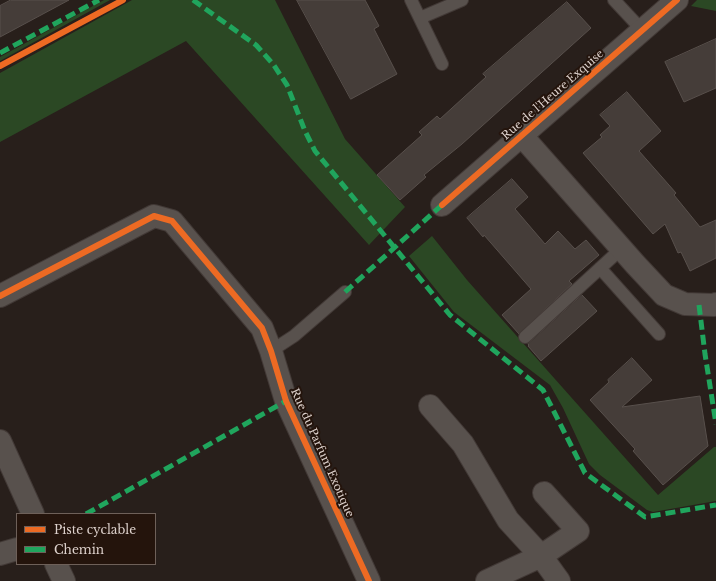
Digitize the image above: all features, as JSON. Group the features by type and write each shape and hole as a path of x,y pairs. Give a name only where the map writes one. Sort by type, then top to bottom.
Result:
{"street":[{"name":"Rue de l'Heure Exquise","path":"442,205 677,0"},
{"name":"Rue de l'Heure Exquise","path":"522,136 621,249 664,295 685,304 716,304"},
{"name":"Rue du Parfum Exotique","path":"0,296 154,216 172,221 262,328 271,351 286,401 369,581"},
{"path":"430,406 463,444 508,520 541,556 559,581"},
{"path":"0,441 33,513"},
{"path":"487,581 541,556 578,531 544,493"},
{"path":"0,554 16,549"},
{"path":"56,565 64,581"}],"lane":[{"path":"411,0 442,64"},
{"path":"420,18 462,0"},
{"path":"614,0 642,30"},
{"path":"525,337 621,249"},
{"path":"600,268 659,334"},
{"path":"271,351 294,336 345,292"}],"green space":[{"path":"104,0 110,0 0,61 0,57"},
{"path":"132,0 275,0 345,139 405,207 369,245 186,41 0,142 0,73"},
{"path":"697,0 716,0 716,11 691,6"},
{"path":"432,236 467,280 658,495 714,447 716,447 716,501 653,512 647,510 600,475 589,464 563,408 550,385 454,312 409,256"}],"building":[{"path":"11,0 69,0 0,37 0,6"},
{"path":"297,0 365,0 379,26 374,29 397,74 351,99"},
{"path":"567,2 591,28 462,144 424,175 426,177 400,200 377,175 422,135 419,132 437,116 440,119 486,77 483,74"},
{"path":"716,39 716,88 684,102 665,62"},
{"path":"627,92 661,131 639,151 676,193 674,195 700,227 716,220 716,258 690,271 681,252 678,253 665,224 653,234 583,153 602,137 600,135 610,126 600,115"},
{"path":"512,179 528,197 515,209 545,244 558,231 575,249 586,240 599,255 569,281 572,284 519,334 502,315 531,289 484,235 483,237 467,218"},
{"path":"582,295 597,311 541,361 528,346 528,344"},
{"path":"632,358 652,380 622,407 700,396 708,446 663,485 633,451 635,449 590,400 609,382 608,380"}],"marked path":[{"path":"0,53 99,0"},
{"path":"193,0 256,45 273,64 287,85 305,131 315,151 450,315 543,390 585,473 645,517 716,505"},
{"path":"345,292 442,205"},
{"path":"699,305 716,424"},
{"path":"88,513 286,401"}],"cycle path":[{"path":"0,66 123,0"},
{"path":"442,205 677,0"},
{"path":"0,296 154,216 172,221 262,328 271,351 286,401 369,581"}]}
